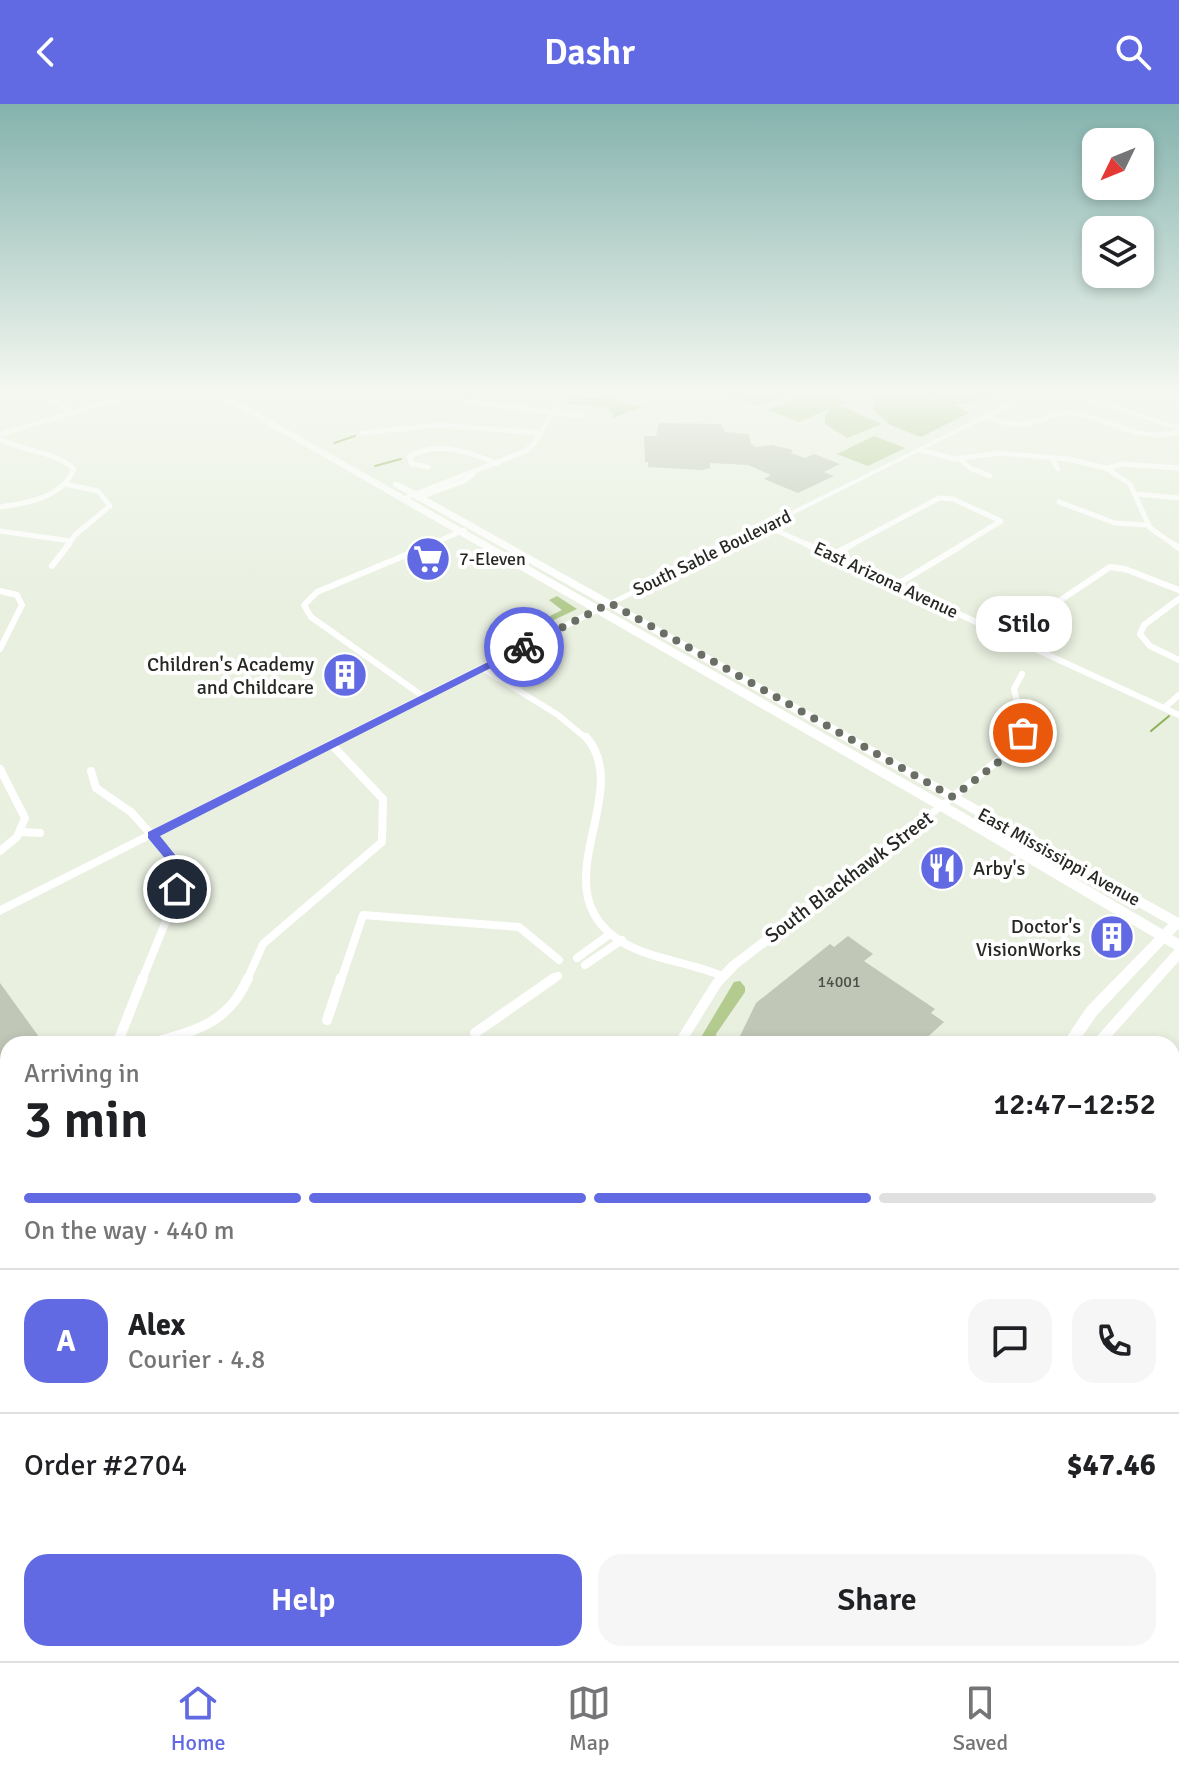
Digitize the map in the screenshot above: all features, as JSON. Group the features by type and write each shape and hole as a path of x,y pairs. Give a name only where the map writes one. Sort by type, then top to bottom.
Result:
{"main road":[{"name":"East Mississippi Avenue","path":"347,463 472,527 947,802 1179,946"},
{"name":"East Mississippi Avenue","path":"353,463 412,497 460,532 604,606"},
{"name":"South Sable Boulevard","path":"0,911 604,606"},
{"name":"East Mississippi Avenue","path":"947,802 1178,922"},
{"path":"1075,1036 1092,1011 1178,922"},
{"path":"1104,1036 1179,953"}],"street":[{"path":"0,507 34,500 65,484 74,472 70,463"},
{"path":"411,463 428,467"},
{"path":"412,497 468,480 473,473 501,463"},
{"name":"South Sable Boulevard","path":"604,606 895,463"},
{"path":"964,463 990,476"},
{"path":"1052,463 1058,469"},
{"path":"1079,463 1106,468 1127,481 1136,494 1147,525"},
{"path":"1106,468 1123,464 1179,468"},
{"path":"52,566 71,541 107,512 110,502 94,489 65,484"},
{"path":"1136,494 1179,498"},
{"path":"832,555 937,498 951,499 1001,522 896,585"},
{"path":"1059,502 1115,523 1147,525 1179,548"},
{"name":"East Arizona Avenue","path":"767,526 1179,715"},
{"path":"424,697 311,617 304,608 308,598 317,592 472,527"},
{"path":"0,531 71,541"},
{"path":"1007,636 1110,567 1122,568 1179,590"},
{"path":"0,591 20,598 31,595"},
{"path":"0,649 21,608 20,598"},
{"path":"1179,599 1144,625 1140,634 1150,646 1179,660"},
{"path":"482,668 580,731 597,751 601,769 585,889 591,908 610,934 643,951 692,963 722,976"},
{"name":"South Blackhawk Street","path":"684,1036 722,976 1018,744 1023,727 1014,689 1022,674"},
{"path":"1164,708 1179,695"},
{"path":"180,1036 223,1014 241,994 263,944 382,842 383,799 331,744"},
{"path":"0,769 2,782 24,814 21,832 0,851"},
{"path":"91,771 91,780 97,789 125,807 174,861 177,889 120,1036"},
{"path":"21,832 40,833"},
{"path":"327,1020 363,915 519,927 559,960"},
{"path":"577,958 610,934"},
{"path":"585,965 622,940"},
{"path":"475,1033 558,976"}],"green space":[{"path":"557,596 577,609 520,635 526,628 562,610 549,600"},
{"path":"498,624 513,635 491,627"},
{"path":"740,981 745,992 716,1036 702,1036 734,982"}],"building":[{"path":"648,463 837,463 840,464 824,472 834,476 798,493 764,479 771,475 748,465 710,463 710,468 702,470 648,467"},
{"name":"Children's Academy and Childcare","path":"348,662 367,676 342,688 323,674"},
{"name":"Doctor's VisionWorks","path":"1113,924 1129,934 1130,948 1112,951 1094,941 1095,927"},
{"path":"848,936 873,954 864,961 935,1009 931,1013 944,1022 929,1036 740,1036 756,1003 830,944 834,947"},
{"path":"0,983 38,1036 0,1036"}],"waterway":[{"path":"375,466 387,463"},
{"path":"1151,731 1169,716"}],"way so far":[{"path":"524,647 610,603 953,797 1014,750 1023,733"}],"place":[{"name":"7-Eleven","path":"428,559"},
{"name":"Children's Academy and Childcare","path":"345,675"},
{"name":"Stilo","path":"1023,733"},
{"name":"Arby's","path":"942,868"},
{"name":"Doctor's VisionWorks","path":"1112,937"}],"route":[{"path":"177,889 174,861 152,835 524,647"}]}
